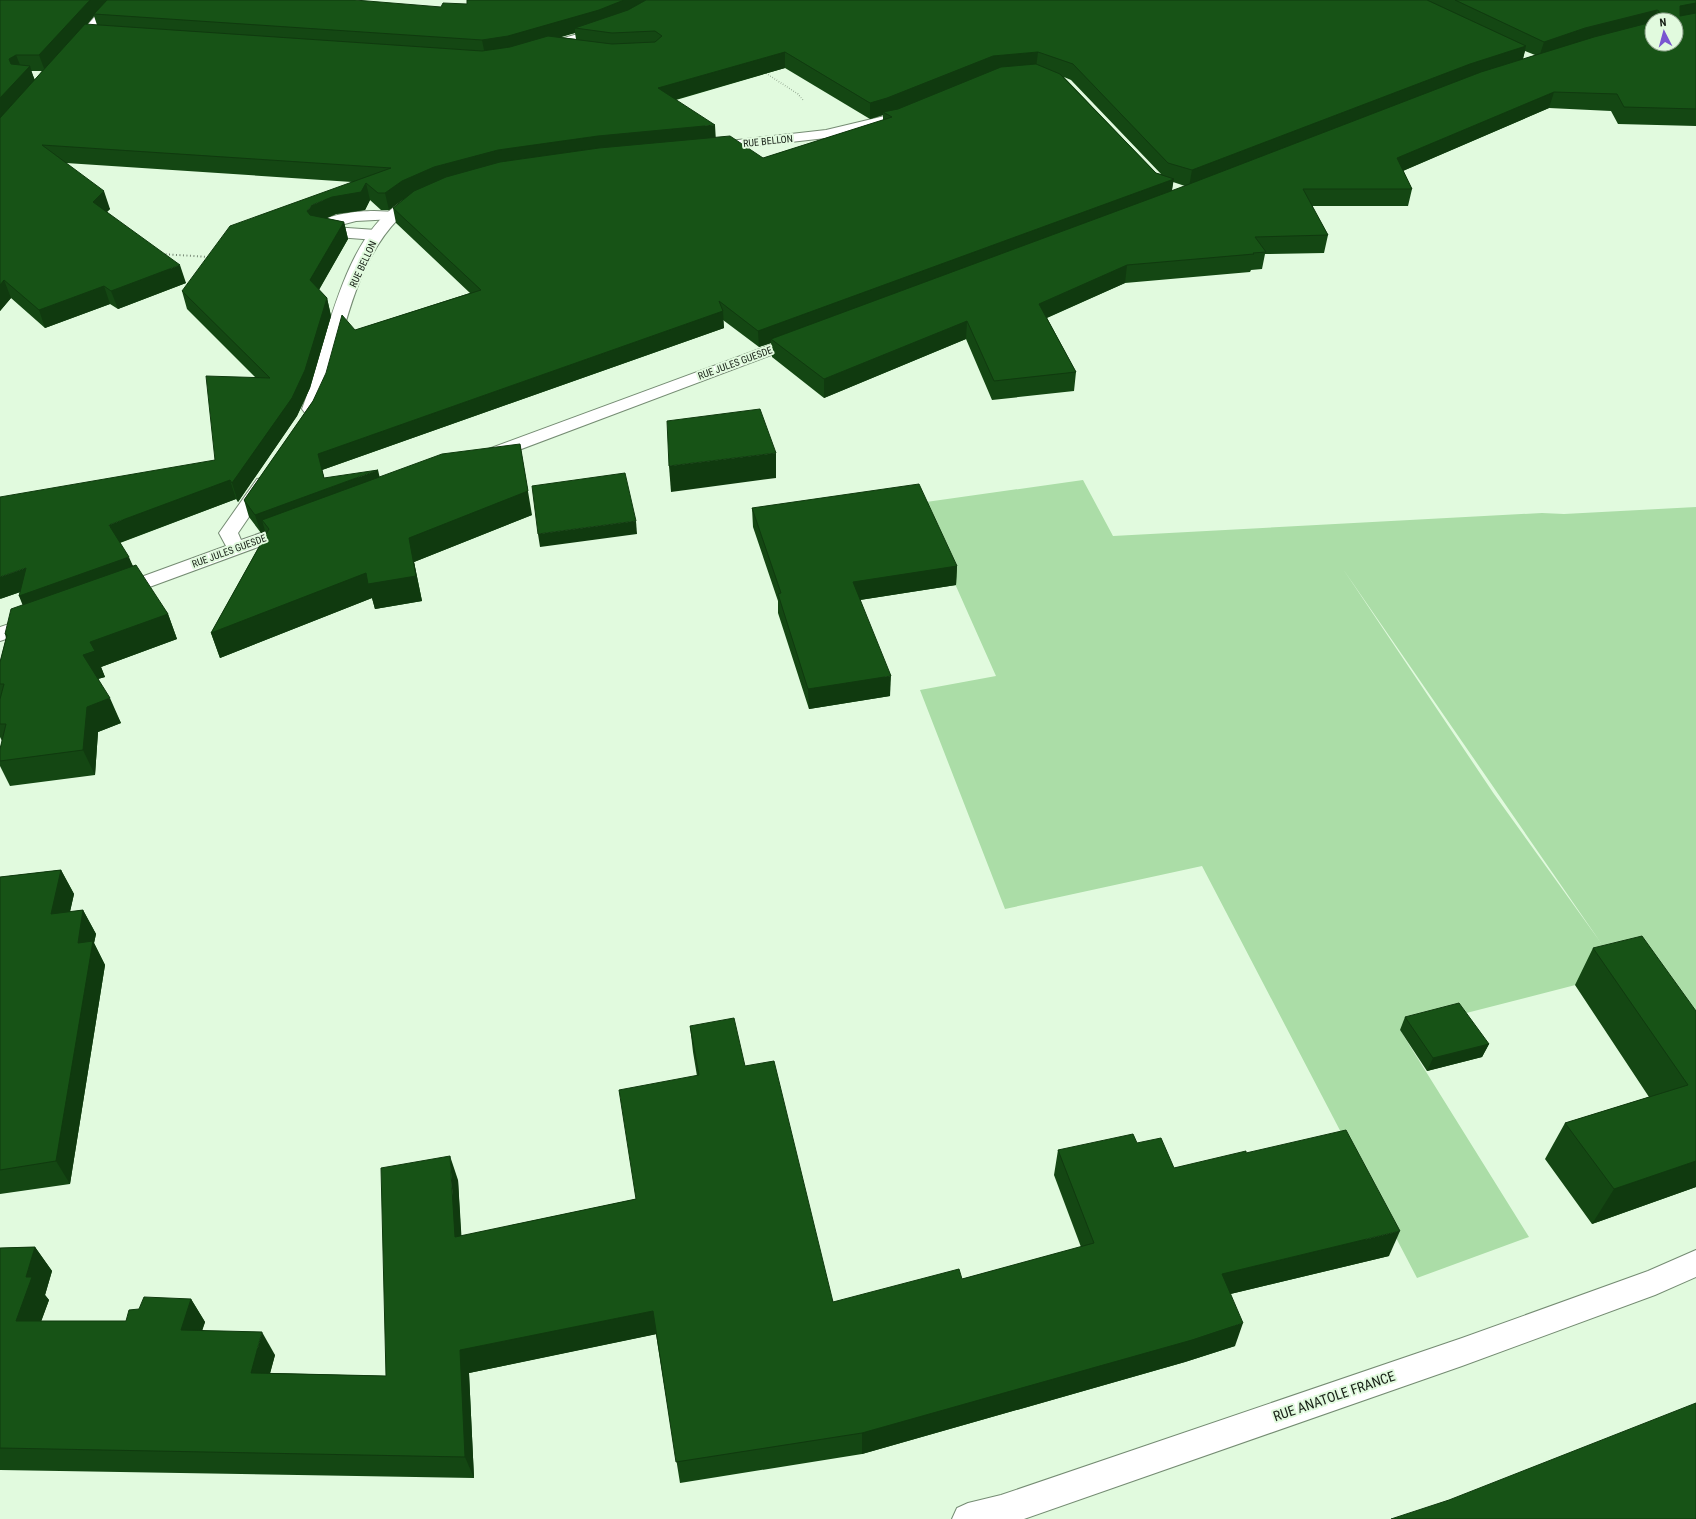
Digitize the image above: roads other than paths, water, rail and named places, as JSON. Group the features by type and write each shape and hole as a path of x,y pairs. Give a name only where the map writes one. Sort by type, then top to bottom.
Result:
{"street":[{"path":"66,56 117,0"},
{"path":"534,50 601,30 632,18 649,9 658,0"},
{"path":"84,35 99,36"},
{"path":"549,46 580,49"},
{"name":"RUE BELLON","path":"698,148 784,141 849,130 906,113"},
{"name":"RUE BELLON","path":"303,424 320,389 338,324 366,251 376,235 394,215 411,202 430,194"},
{"path":"376,235 337,233 320,228 335,220 352,216 394,215"},
{"name":"RUE JULES GUESDE","path":"476,460 812,334"},
{"path":"236,549 228,533 273,468"},
{"name":"RUE JULES GUESDE","path":"102,598 304,524"},
{"path":"0,634 50,617"},
{"name":"RUE ANATOLE FRANCE","path":"968,1519 1001,1511 1462,1352 1655,1282 1696,1263"}]}
